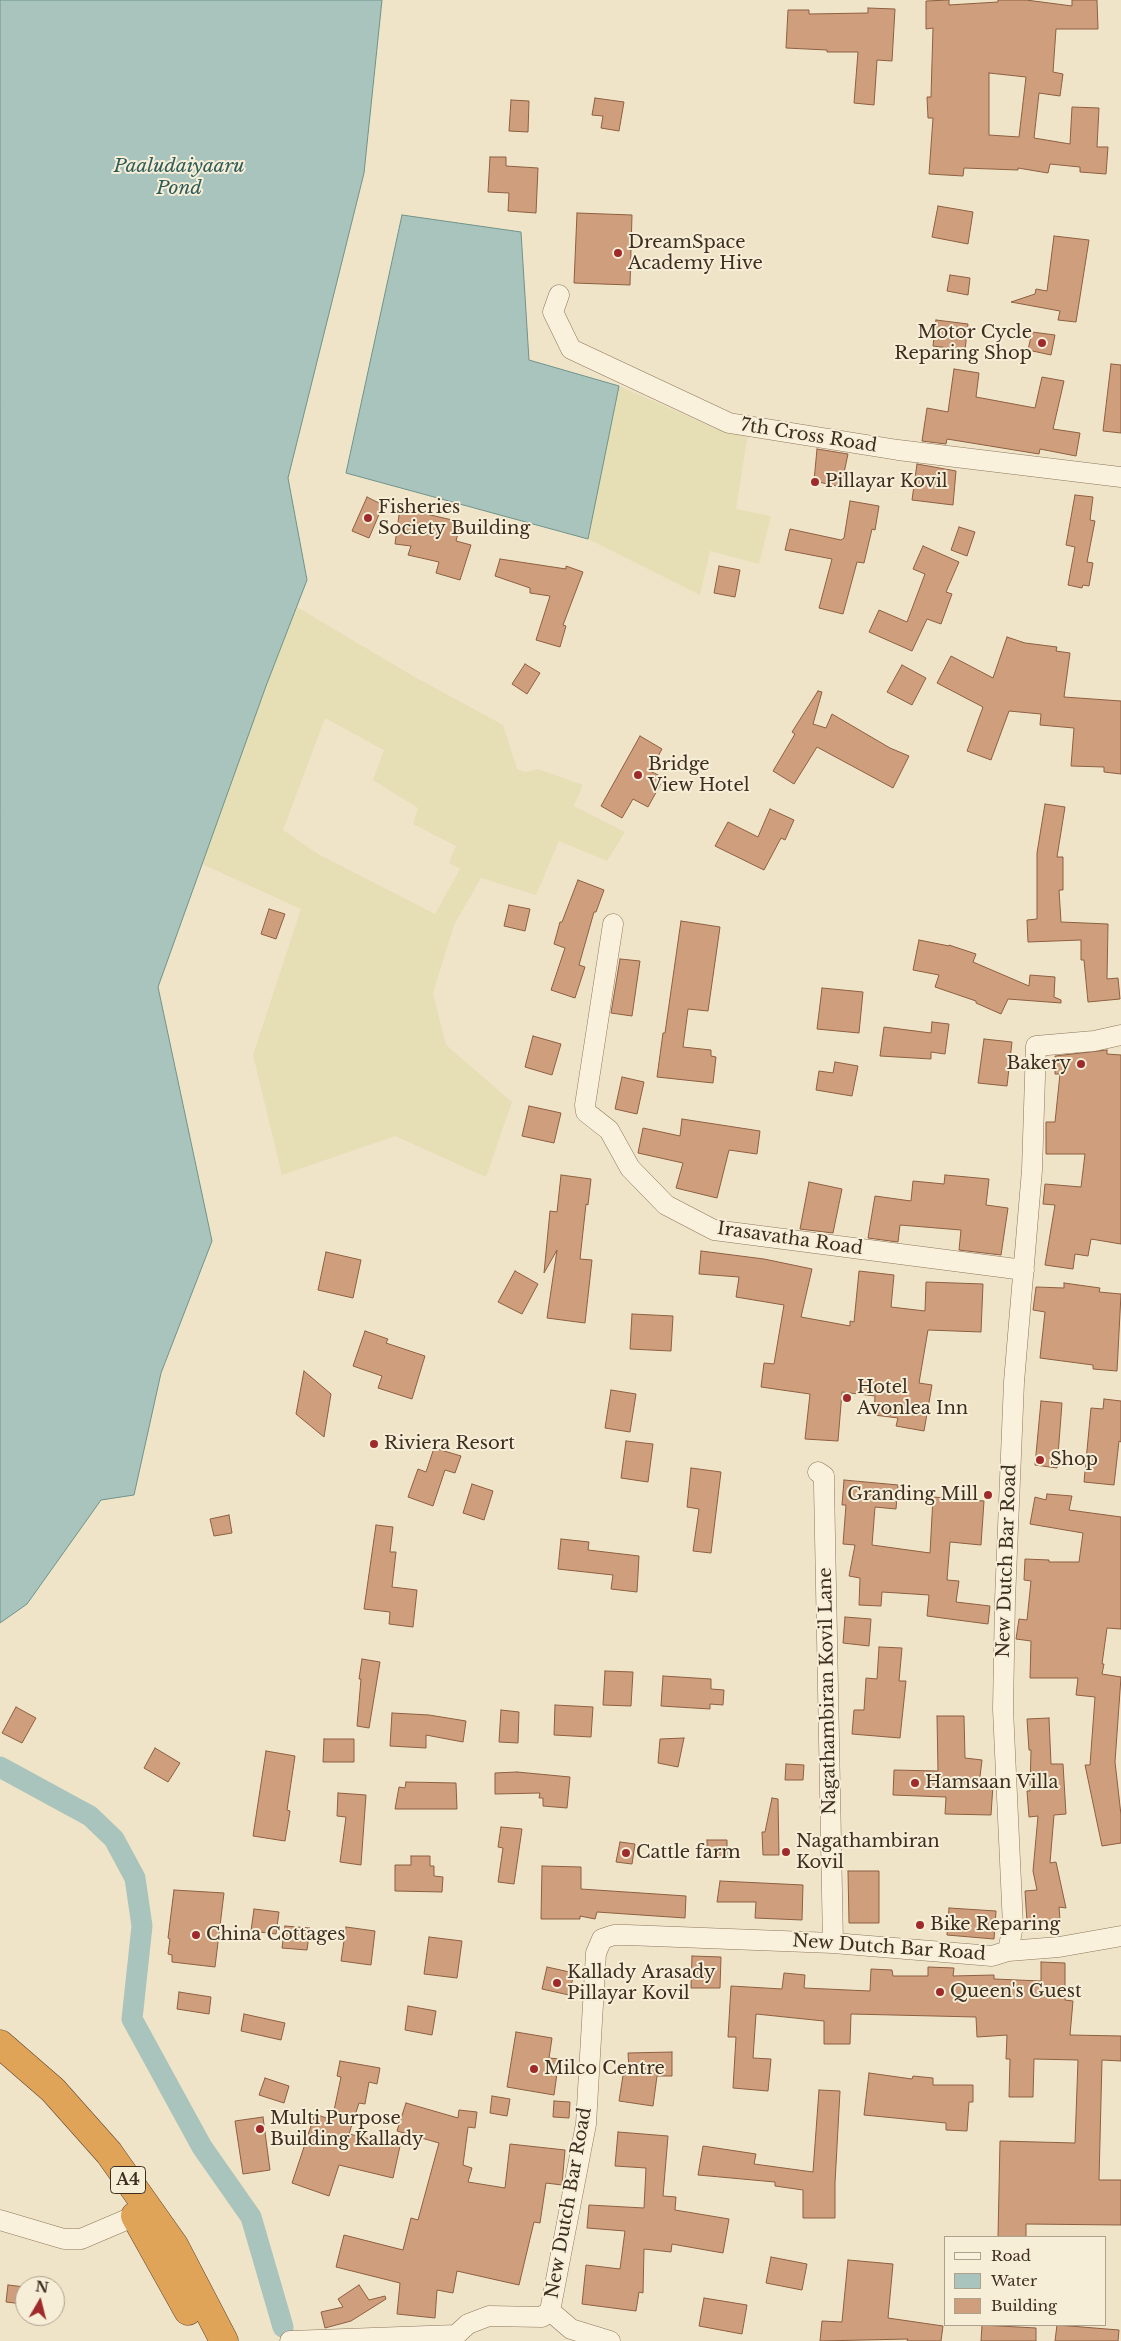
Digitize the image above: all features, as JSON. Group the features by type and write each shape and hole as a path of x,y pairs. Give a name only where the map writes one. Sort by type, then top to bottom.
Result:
{"highway":[{"name":"A4","path":"0,2044 54,2090 109,2153 174,2245 224,2341"},
{"name":"A4","path":"0,2060 44,2102 135,2216 204,2341"}],"street":[{"name":"7th Cross Road","path":"559,295 553,312 571,350 729,423 898,450 1121,476"},
{"name":"Irasavatha Road","path":"613,924 585,1105 586,1112 609,1130 630,1168 666,1205 714,1230 1024,1270"},
{"name":"New Dutch Bar Road","path":"290,2341 457,2338 468,2324 489,2316 542,2317 550,2311 586,2124 596,1953 602,1939 614,1935 627,1935 833,1943 992,1956 1008,1951 1013,1926 1003,1709 1005,1600 1014,1382 1032,1170 1036,1046 1094,1041 1121,1036"},
{"name":"Nagathambiran Kovil Lane","path":"818,1472 824,1476 833,1943"},
{"path":"1008,1951 1059,1948 1121,1936"},
{"path":"0,2220 64,2239 81,2239 135,2216"},
{"path":"550,2311 571,2329 610,2341"}],"shaded area":[{"path":"619,386 717,429 748,433 736,509 771,516 759,564 710,551 700,595 588,539"},
{"path":"297,607 413,676 503,725 517,769 525,772 538,769 583,785 574,806 625,832 607,861 559,841 536,895 481,878 454,925 433,993 446,1045 512,1102 486,1177 395,1136 282,1175 253,1055 301,909 202,864 266,686","holes":["325,718 384,750 373,780 418,808 413,824 456,846 449,863 460,869 435,914 318,854 283,830"]}],"water":[{"name":"Paaludaiyaaru Pond","path":"0,0 382,0 364,173 288,478 307,580 266,686 158,987 212,1241 161,1373 134,1495 101,1500 27,1604 0,1623"},
{"path":"402,215 521,232 529,360 619,386 588,539 346,473"}],"building":[{"path":"949,0 949,5 998,2 998,0 1026,0 1072,6 1072,0 1097,0 1098,29 1056,29 1053,72 1063,74 1060,96 1039,93 1034,138 1070,144 1072,107 1099,108 1097,147 1108,147 1106,174 1080,172 1080,167 1050,164 1048,173 1018,168 1018,170 964,168 963,176 929,174 933,118 928,118 927,97 931,97 933,28 926,29 926,1","holes":["989,73 1026,77 1019,137 989,135"]},
{"path":"868,8 895,9 892,61 877,60 874,105 854,103 858,52 827,52 827,50 786,48 788,10 809,10 809,14 868,13"},
{"path":"595,98 624,102 619,131 601,128 603,116 592,115"},
{"path":"511,100 529,101 528,132 509,131"},
{"path":"490,157 506,157 506,166 538,168 536,213 508,211 509,193 488,192"},
{"path":"938,206 973,212 968,244 932,237"},
{"name":"DreamSpace Academy Hive","path":"577,213 632,215 630,285 574,283"},
{"path":"1054,236 1089,240 1076,322 1058,320 1060,311 1011,302 1035,294 1036,289 1047,291"},
{"path":"950,275 970,278 968,295 947,291"},
{"path":"936,320 968,324 965,350 933,346"},
{"name":"Motor Cycle Reparing Shop","path":"1032,332 1055,335 1051,355 1028,350"},
{"path":"1111,364 1121,365 1121,433 1103,431"},
{"path":"954,369 979,373 976,397 1035,408 1042,377 1064,381 1053,429 1080,433 1076,456 1040,449 1039,454 947,439 946,444 922,441 927,408 948,412"},
{"path":"817,449 848,454 841,487 814,481"},
{"path":"917,464 956,471 953,505 912,500"},
{"path":"1075,495 1093,497 1090,520 1095,521 1087,562 1093,563 1089,586 1083,585 1082,588 1068,585 1075,547 1066,545"},
{"name":"Fisheries Society Building","path":"367,497 383,505 369,538 352,531"},
{"path":"850,501 879,506 875,530 872,529 864,563 857,562 843,614 819,608 832,559 785,550 790,529 841,540 844,538"},
{"path":"400,508 461,522 456,541 471,545 460,580 436,573 439,562 408,555 411,546 395,544"},
{"path":"959,527 975,532 967,556 951,550"},
{"path":"923,546 959,562 946,592 952,594 941,624 927,619 912,651 869,632 879,610 907,622 925,574 913,569"},
{"path":"500,559 566,569 566,566 583,572 563,625 566,626 560,647 536,640 550,596 530,593 530,588 495,576"},
{"path":"719,566 740,570 735,597 714,593"},
{"path":"1007,637 1025,643 1057,647 1056,651 1070,653 1064,697 1121,701 1121,774 1104,772 1104,767 1071,766 1074,728 1040,725 1041,714 1009,711 991,760 967,751 983,707 937,683 951,656 993,678"},
{"path":"525,664 540,673 527,694 512,684"},
{"path":"902,665 926,678 912,705 887,692"},
{"path":"818,691 822,692 813,724 826,728 832,714 890,748 909,756 893,788 817,747 794,784 773,771 795,734 792,732"},
{"name":"Bridge View Hotel","path":"640,736 662,749 650,771 664,778 648,807 633,799 622,818 601,806"},
{"path":"1045,804 1065,807 1057,857 1063,857 1063,890 1059,890 1061,922 1108,924 1107,979 1118,978 1120,999 1088,1002 1084,960 1081,960 1081,940 1028,942 1027,920 1037,919 1037,853"},
{"path":"770,809 794,820 785,840 781,838 764,870 715,846 728,822 758,837"},
{"path":"578,880 604,890 596,912 594,912 579,965 585,967 575,998 551,990 565,948 554,944 560,922 562,922"},
{"path":"509,905 530,909 525,931 504,926"},
{"path":"269,909 285,914 276,939 261,934"},
{"path":"681,921 720,927 708,1011 688,1009 683,1047 711,1050 711,1056 716,1057 713,1083 657,1077"},
{"path":"919,940 949,945 976,954 973,962 1029,986 1030,975 1055,977 1054,997 1061,1000 1061,1003 1008,999 1001,1014 976,1003 976,1001 935,987 939,975 913,970"},
{"path":"620,959 640,961 632,1016 611,1013"},
{"path":"822,988 863,992 859,1033 817,1029"},
{"path":"932,1022 949,1024 945,1054 931,1052 931,1059 880,1056 884,1027 931,1033"},
{"path":"533,1036 561,1044 552,1075 525,1067"},
{"path":"984,1039 1012,1042 1007,1086 978,1083"},
{"path":"1107,1050 1107,1054 1121,1055 1121,1244 1091,1239 1088,1256 1075,1254 1073,1269 1045,1265 1055,1205 1043,1204 1045,1184 1081,1187 1085,1154 1046,1154 1046,1122 1055,1122 1060,1074 1055,1074 1055,1056"},
{"path":"835,1062 858,1066 852,1096 816,1090 819,1071 833,1073"},
{"path":"622,1077 644,1082 637,1114 615,1109"},
{"path":"529,1106 561,1113 554,1143 522,1136"},
{"path":"682,1119 760,1131 757,1154 729,1150 717,1198 676,1188 683,1163 638,1153 643,1128 680,1136"},
{"path":"561,1175 591,1179 588,1205 586,1204 580,1259 592,1260 585,1323 547,1318 557,1250 544,1273 550,1211 557,1212"},
{"path":"945,1175 989,1179 986,1205 1008,1208 1001,1255 959,1250 961,1230 900,1225 898,1242 868,1238 875,1196 911,1201 913,1181 944,1184"},
{"path":"809,1182 842,1189 833,1233 800,1229"},
{"path":"701,1251 764,1259 812,1269 801,1317 850,1326 850,1321 854,1322 859,1271 894,1275 891,1307 925,1311 926,1282 983,1284 981,1332 928,1330 919,1383 932,1385 924,1431 896,1426 898,1418 874,1415 875,1396 842,1392 838,1441 805,1439 810,1394 761,1387 764,1363 774,1364 784,1305 736,1297 739,1277 699,1274"},
{"path":"326,1252 361,1260 353,1298 318,1290"},
{"path":"515,1271 538,1284 522,1314 498,1302"},
{"path":"1064,1283 1100,1288 1099,1292 1121,1294 1117,1371 1093,1369 1093,1365 1040,1358 1045,1312 1033,1310 1036,1287 1064,1288"},
{"path":"632,1314 673,1316 671,1351 630,1349"},
{"path":"365,1331 388,1339 386,1343 425,1356 412,1399 378,1388 382,1376 353,1366"},
{"path":"304,1371 331,1394 324,1437 296,1414"},
{"path":"611,1390 636,1394 630,1432 605,1428"},
{"path":"1104,1399 1121,1401 1121,1442 1119,1441 1114,1485 1084,1482 1091,1408 1103,1409"},
{"path":"1041,1401 1062,1403 1057,1468 1035,1465"},
{"path":"626,1441 653,1444 648,1482 621,1478"},
{"path":"434,1448 461,1456 455,1473 445,1470 433,1506 408,1497 418,1469 426,1472"},
{"path":"691,1468 721,1472 711,1553 693,1551 699,1509 687,1507"},
{"path":"844,1480 898,1485 896,1509 875,1507 872,1545 930,1553 933,1497 984,1501 981,1545 950,1542 947,1580 959,1581 956,1602 990,1606 988,1624 927,1616 929,1595 882,1592 881,1606 859,1605 860,1578 849,1576 855,1545 843,1544 846,1505 842,1505"},
{"path":"472,1484 493,1491 484,1520 463,1513"},
{"path":"1047,1494 1072,1496 1069,1510 1121,1517 1121,1629 1107,1628 1102,1674 1121,1677 1115,1762 1121,1815 1121,1843 1102,1846 1085,1765 1090,1765 1095,1697 1076,1695 1078,1678 1030,1678 1031,1641 1016,1639 1019,1619 1027,1620 1031,1581 1024,1580 1025,1559 1049,1560 1049,1562 1079,1562 1083,1533 1030,1524 1035,1497 1046,1500"},
{"path":"229,1515 232,1533 214,1536 210,1519"},
{"path":"376,1525 393,1527 390,1552 396,1552 392,1587 417,1590 413,1627 389,1624 390,1612 364,1609"},
{"path":"561,1539 589,1542 588,1550 639,1556 637,1592 611,1589 613,1575 558,1569"},
{"path":"845,1617 871,1619 869,1646 843,1643"},
{"path":"879,1647 902,1648 899,1681 906,1681 900,1738 852,1734 854,1710 864,1710 866,1678 877,1679"},
{"path":"362,1659 380,1662 369,1728 357,1726 361,1679 359,1679"},
{"path":"605,1671 633,1672 631,1706 603,1705"},
{"path":"663,1676 711,1679 711,1689 724,1690 723,1705 710,1704 710,1709 661,1706"},
{"path":"555,1705 593,1707 591,1737 554,1735"},
{"path":"16,1707 36,1718 22,1743 2,1733"},
{"path":"501,1710 519,1712 518,1743 499,1742"},
{"path":"392,1713 429,1715 466,1721 463,1742 426,1735 426,1748 390,1746"},
{"path":"937,1716 964,1716 965,1758 982,1760 979,1785 993,1785 991,1815 945,1814 946,1797 893,1795 894,1770 938,1771"},
{"path":"1049,1718 1051,1764 1063,1764 1066,1814 1054,1815 1050,1863 1056,1862 1066,1908 1059,1907 1060,1920 1027,1922 1025,1891 1037,1890 1033,1871 1038,1816 1029,1817 1027,1791 1030,1791 1031,1750 1029,1750 1027,1719"},
{"path":"684,1738 678,1767 658,1763 660,1739"},
{"path":"324,1739 354,1739 354,1762 323,1762"},
{"path":"155,1748 180,1763 168,1782 144,1768"},
{"path":"266,1751 295,1756 287,1810 290,1811 285,1841 253,1836"},
{"path":"786,1764 804,1765 803,1780 785,1780"},
{"path":"517,1772 570,1777 567,1808 543,1806 543,1798 539,1798 540,1793 495,1794 495,1773"},
{"path":"406,1782 456,1783 457,1809 395,1809 399,1787 405,1788"},
{"path":"338,1793 366,1795 361,1865 340,1862 346,1817 337,1816"},
{"path":"772,1798 778,1799 779,1855 763,1855 762,1832 765,1832"},
{"path":"501,1827 522,1829 514,1884 498,1882 503,1848 498,1847"},
{"path":"707,1840 727,1840 727,1856 707,1856"},
{"name":"Cattle farm","path":"620,1842 635,1844 632,1864 616,1862"},
{"path":"411,1856 430,1856 430,1866 434,1866 434,1876 443,1877 442,1892 395,1891 395,1865 411,1865"},
{"path":"542,1866 581,1867 581,1889 686,1896 685,1918 597,1912 595,1919 580,1916 580,1919 541,1919"},
{"path":"848,1871 879,1871 879,1923 849,1923"},
{"path":"720,1881 803,1885 802,1920 755,1918 756,1902 717,1902"},
{"path":"174,1890 224,1893 215,1967 172,1962 172,1955 168,1954 170,1939 168,1938"},
{"path":"949,1908 996,1911 994,1939 947,1935"},
{"path":"254,1909 279,1912 276,1934 251,1931"},
{"path":"285,1926 310,1928 307,1950 282,1948"},
{"path":"346,1927 375,1931 371,1965 341,1961"},
{"path":"429,1937 462,1941 457,1978 424,1974"},
{"path":"692,1956 721,1957 720,1988 691,1988"},
{"path":"1041,1962 1065,1963 1065,2000 1073,2001 1070,2035 1121,2036 1121,2061 1102,2060 1099,2180 1121,2180 1121,2225 1026,2224 1026,2236 998,2236 1000,2141 1075,2143 1078,2060 1034,2059 1033,2097 1009,2097 1010,2059 1006,2059 1007,2035 977,2037 976,2017 851,2014 850,2044 824,2044 824,2021 756,2014 753,2058 771,2059 768,2091 733,2088 736,2037 728,2037 731,1986 782,1989 784,1973 805,1975 804,1988 870,1991 871,1969 892,1970 893,1976 928,1976 928,1967 954,1968 953,1976 994,1975 994,1979 1041,1981"},
{"path":"547,1967 574,1973 569,1995 542,1989"},
{"path":"179,1992 211,1997 209,2014 177,2009"},
{"path":"408,2006 436,2011 432,2035 405,2030"},
{"path":"244,2014 285,2023 281,2040 241,2031"},
{"name":"Milco Centre","path":"516,2032 552,2038 549,2058 559,2059 554,2095 507,2087"},
{"path":"672,2052 672,2076 657,2076 653,2106 619,2101 624,2069 629,2069 628,2053"},
{"path":"340,2061 380,2068 377,2084 369,2082 365,2104 359,2103 349,2134 400,2146 393,2178 339,2165 329,2196 292,2183 315,2114 332,2120 341,2077 337,2076"},
{"path":"869,2073 912,2079 913,2076 933,2078 933,2085 973,2085 973,2102 969,2102 967,2131 946,2130 946,2123 864,2115"},
{"path":"265,2078 289,2086 284,2103 259,2095"},
{"path":"819,2090 840,2091 835,2218 803,2218 803,2190 775,2186 775,2182 698,2175 703,2146 756,2154 754,2164 813,2172"},
{"path":"492,2096 510,2099 507,2116 490,2113"},
{"path":"554,2101 570,2102 569,2118 553,2117"},
{"path":"406,2103 458,2118 459,2110 477,2112 475,2128 468,2127 463,2165 472,2168 468,2182 505,2188 510,2144 565,2150 562,2185 546,2183 540,2223 534,2222 519,2285 457,2271 453,2293 437,2290 435,2318 397,2314 400,2283 336,2267 344,2235 403,2250 411,2218 418,2220 439,2143 397,2131"},
{"path":"263,2117 270,2170 243,2174 235,2121"},
{"path":"618,2132 668,2136 663,2196 676,2197 675,2210 729,2219 723,2253 672,2244 671,2252 644,2249 643,2293 639,2292 636,2311 582,2304 586,2265 620,2269 625,2231 587,2228 589,2205 644,2208 646,2168 615,2166"},
{"path":"771,2257 807,2264 802,2290 766,2283"},
{"path":"848,2260 893,2264 888,2318 943,2326 941,2341 907,2341 908,2339 820,2341 822,2321 842,2322"},
{"path":"8,2285 15,2286 15,2303 6,2302"},
{"path":"359,2285 369,2300 385,2296 386,2299 351,2321 325,2328 321,2312 343,2307 338,2299"},
{"path":"704,2298 747,2305 742,2334 699,2326"},
{"path":"982,2326 1036,2328 1036,2341 981,2341"},
{"path":"1057,2326 1119,2330 1118,2341 1055,2341"}],"waterway":[{"path":"0,1767 90,1816 114,1839 135,1878 142,1926 132,2019 202,2147 251,2217 283,2327"}],"place":[{"name":"DreamSpace Academy Hive","path":"618,253"},
{"name":"Motor Cycle Reparing Shop","path":"1042,343"},
{"name":"Pillayar Kovil","path":"815,482"},
{"name":"Fisheries Society Building","path":"368,518"},
{"name":"Bridge View Hotel","path":"638,775"},
{"name":"Bakery","path":"1081,1064"},
{"name":"Hotel Avonlea Inn","path":"847,1398"},
{"name":"Riviera Resort","path":"374,1444"},
{"name":"Shop","path":"1040,1460"},
{"name":"Granding Mill","path":"988,1495"},
{"name":"Hamsaan Villa","path":"915,1783"},
{"name":"Nagathambiran Kovil","path":"786,1852"},
{"name":"Cattle farm","path":"626,1853"},
{"name":"Bike Reparing","path":"920,1925"},
{"name":"China Cottages","path":"196,1935"},
{"name":"Kallady Arasady Pillayar Kovil","path":"557,1983"},
{"name":"Queen's Guest","path":"940,1992"},
{"name":"Milco Centre","path":"534,2069"},
{"name":"Multi Purpose Building Kallady","path":"260,2129"}]}
